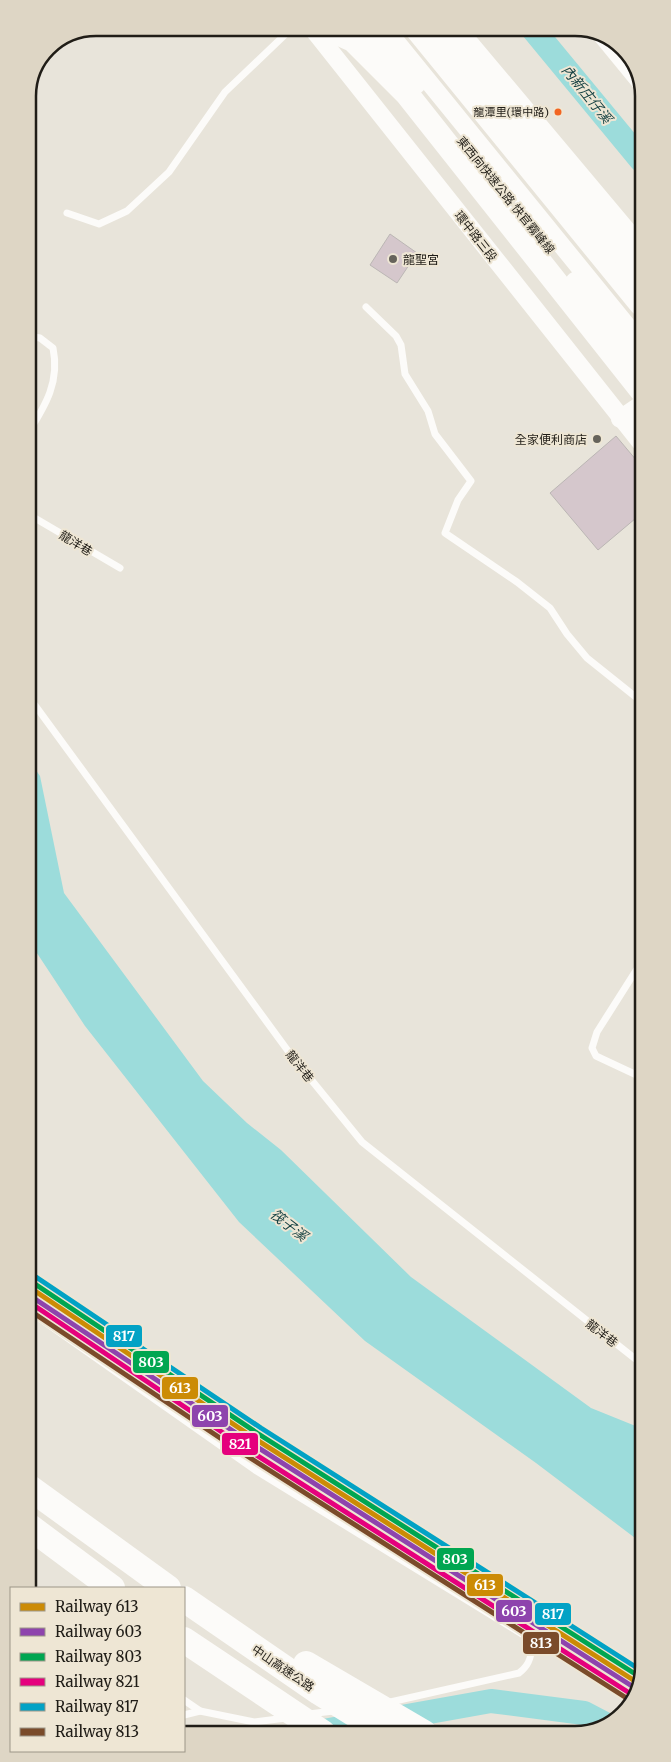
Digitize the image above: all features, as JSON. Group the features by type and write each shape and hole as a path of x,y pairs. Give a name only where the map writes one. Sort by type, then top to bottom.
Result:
{"highway":[{"path":"344,36 353,40 407,94 635,382"},
{"name":"東西向快速公路 快官霧峰線","path":"376,36 635,354"},
{"path":"423,36 635,297"},
{"path":"449,36 635,268"},
{"path":"36,1492 167,1587"},
{"path":"36,1531 111,1587"},
{"name":"中山高速公路","path":"185,1600 319,1692 374,1726"},
{"path":"217,1622 295,1658 412,1726"},
{"path":"185,1641 312,1726"}],"street":[{"name":"環中路三段","path":"318,36 635,436"},
{"path":"392,36 635,334"},
{"path":"406,36 635,316"},
{"path":"464,36 635,240"},
{"path":"610,48 630,72"},
{"path":"620,419 635,409"}],"lane":[{"path":"67,213 98,224 127,211 170,172 225,92 284,36"},
{"path":"366,306 396,336 401,345 405,374 428,411 435,434 471,481 458,500 444,533 517,582 550,608 570,639 587,658 635,696"},
{"path":"36,337 40,338 53,348 56,364 54,384 36,418"},
{"name":"龍洋巷","path":"36,519 120,568"},
{"name":"龍洋巷","path":"36,708 291,1055 362,1142 635,1359"},
{"path":"635,972 597,1032 592,1048 596,1056 635,1074"},
{"path":"36,1316 255,1470 530,1639 532,1655 525,1669 519,1673 387,1703 254,1722 200,1711 185,1714"},
{"path":"185,1701 200,1711"}],"water":[{"name":"筏子溪","path":"36,770 40,776 64,893 203,1081 247,1123 281,1150 411,1277 591,1408 635,1426 635,1538 536,1463 365,1341 239,1222 85,1026 36,952"}],"building":[{"name":"龍聖宮","path":"390,234 417,253 397,283 370,265"},
{"path":"616,436 635,459 635,519 598,550 550,493"}],"waterway":[{"name":"內新庄仔溪","path":"539,36 635,153"},
{"path":"351,1726 491,1701 584,1713 599,1721"}],"rail line":[{"name":"817","path":"36,1277 261,1428 635,1667"},
{"name":"803","path":"36,1285 257,1433 634,1673"},
{"name":"613","path":"36,1292 254,1438 633,1680"},
{"name":"603","path":"36,1300 251,1443 632,1686"},
{"name":"821","path":"36,1307 247,1449 629,1693"},
{"name":"813","path":"36,1315 244,1454 625,1697"}],"place":[{"name":"龍潭里(環中路)","path":"558,112"},
{"name":"龍聖宮","path":"393,259"},
{"name":"全家便利商店","path":"597,439"}]}
